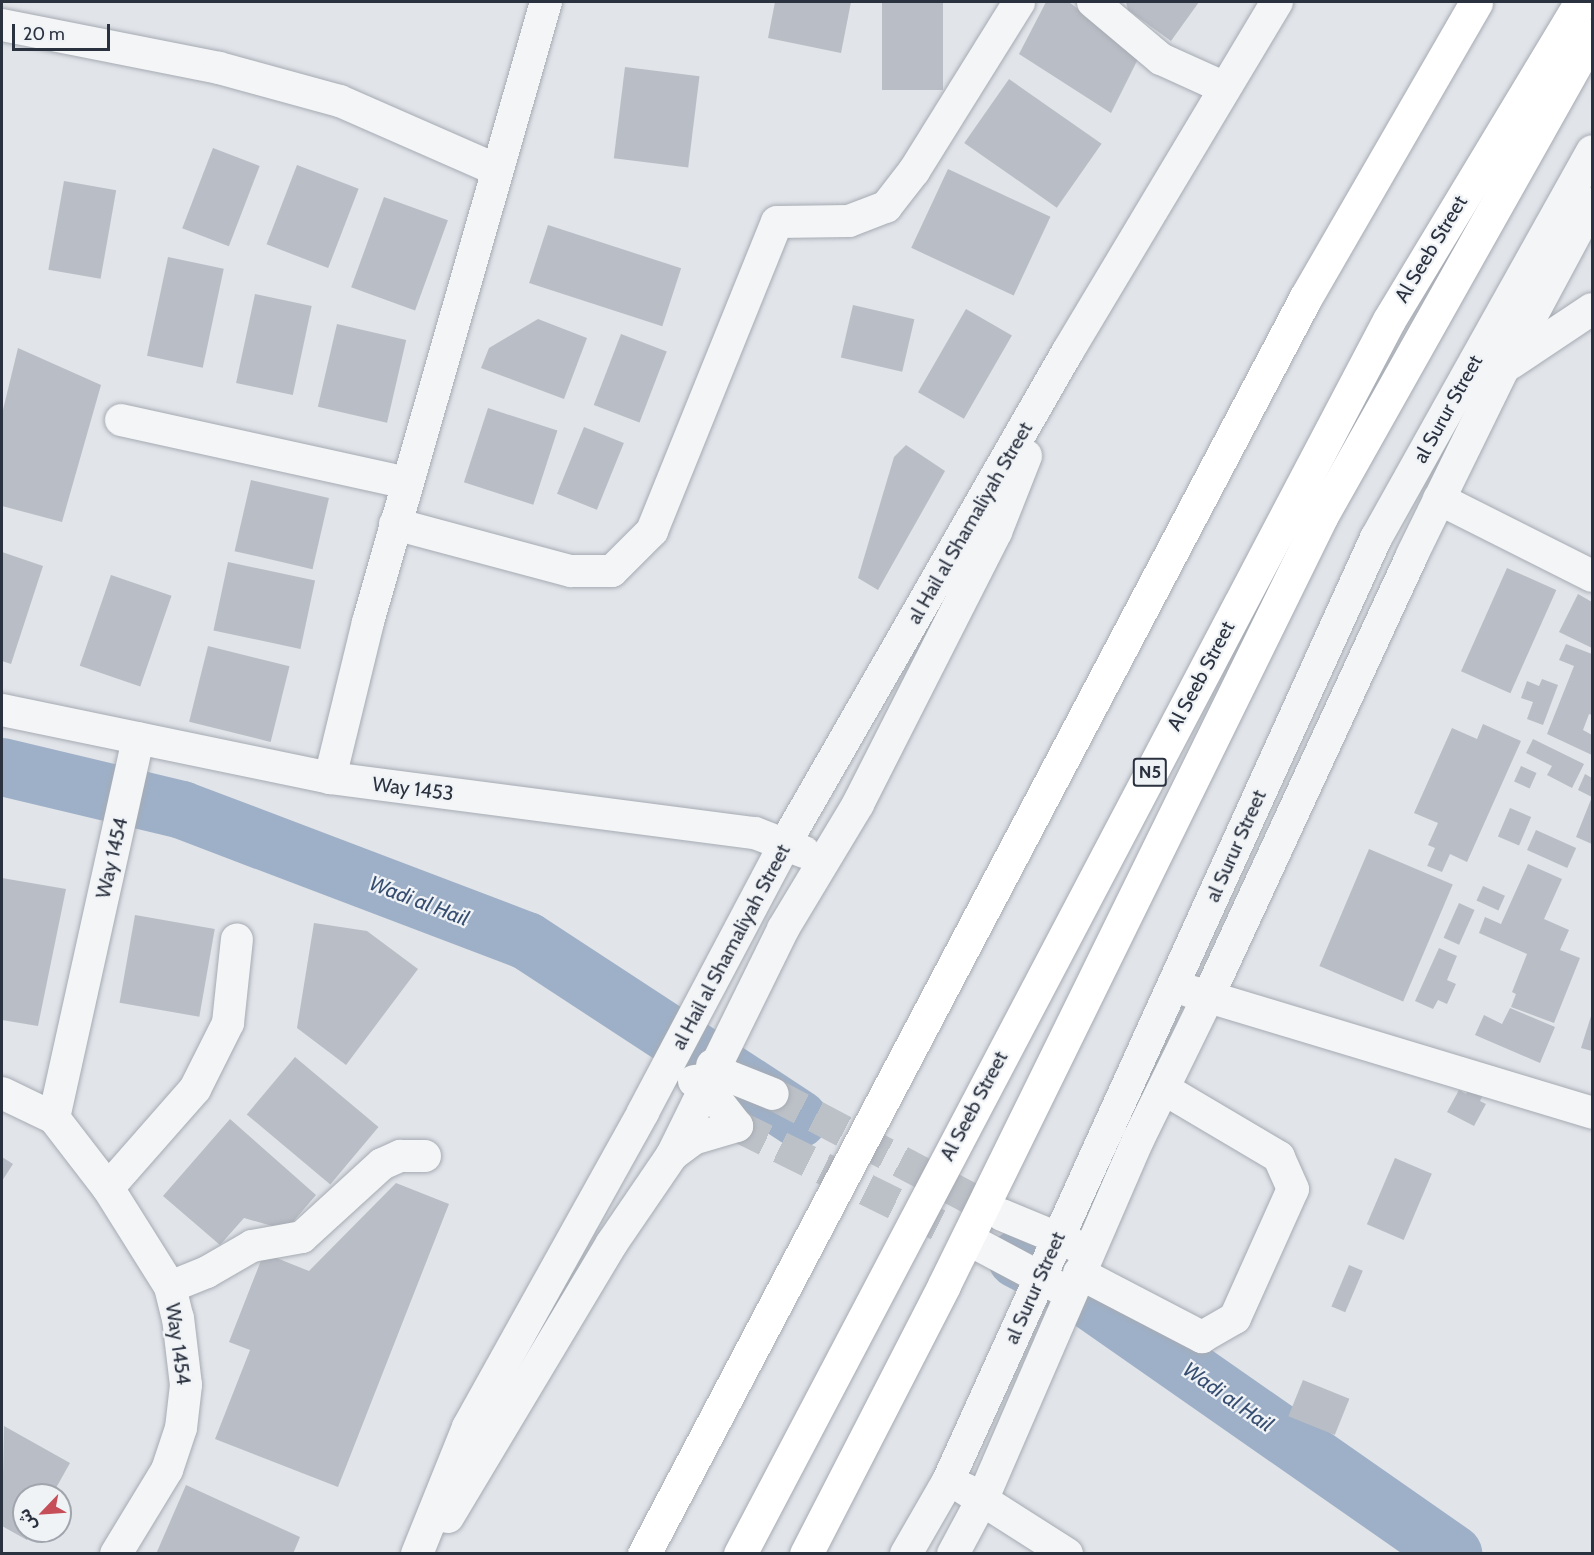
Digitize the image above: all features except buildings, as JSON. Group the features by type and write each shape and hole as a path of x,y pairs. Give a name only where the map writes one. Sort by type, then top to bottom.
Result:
{"highway":[{"path":"644,1554 1301,307 1476,2"},
{"name":"Al Seeb Street","path":"740,1554 1389,320 1581,2"},
{"path":"806,1554 949,1275 1321,517 1593,35"}],"street":[{"path":"330,778 395,524 495,169 546,2"},
{"path":"395,524 571,571 612,571 652,531 777,222 849,221 886,207 914,171 1019,2"},
{"path":"1094,2 1161,59 1225,88"},
{"name":"al Hail al Shamaliyah Street","path":"417,1554 468,1427 742,930 786,842 1068,351 1277,2"},
{"path":"2,25 219,68 340,101 495,169"},
{"name":"al Surur Street","path":"953,1554 984,1498 1079,1272 1439,500 1503,369 1570,242 1583,210 1593,151"},
{"name":"al Surur Street","path":"906,1554 948,1481 1376,538 1570,242"},
{"path":"1503,369 1541,340 1593,309"},
{"name":"al Hail al Shamaliyah Street","path":"672,1155 711,1078 735,1023 823,862 858,804 996,532 1068,351"},
{"path":"121,420 407,483"},
{"path":"1439,500 1593,576"},
{"name":"Way 1453","path":"2,710 330,778 755,833 786,842 823,862"},
{"name":"Way 1454","path":"54,1118 138,738"},
{"path":"425,1554 612,1243 672,1155 693,1139 737,1126 717,1100 711,1078 714,1040 742,930"},
{"path":"108,1188 195,1089 228,1023 237,939"},
{"path":"1173,986 1593,1113"},
{"path":"643,1112 679,1083 711,1078 728,1076 773,1094 753,1072 735,1023"},
{"path":"1002,1215 1057,1238 1079,1272 1202,1337 1235,1318 1293,1189 1279,1157 1164,1089"},
{"name":"Way 1454","path":"2,1093 54,1118 108,1188 170,1287 186,1385 182,1428 167,1470 116,1554"},
{"path":"170,1287 207,1272 252,1246 302,1237 382,1164 399,1156 425,1156"},
{"path":"979,1245 1040,1278 1079,1272"},
{"path":"948,1481 984,1498 1067,1554"}],"waterway":[{"name":"Wadi al Hail","path":"2,767 182,810 527,941 799,1119"},
{"name":"Wadi al Hail","path":"1017,1259 1072,1288 1453,1554"}],"tunnel":[{"path":"773,1094 1002,1215"},
{"path":"737,1126 979,1245"}]}
